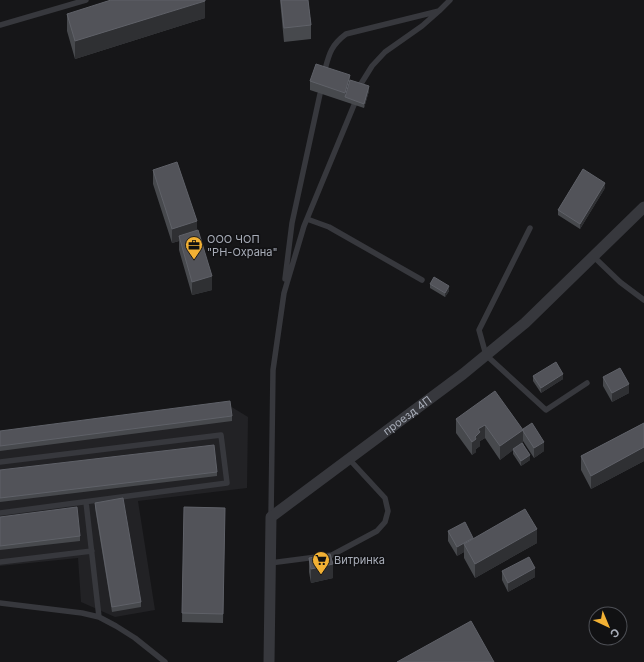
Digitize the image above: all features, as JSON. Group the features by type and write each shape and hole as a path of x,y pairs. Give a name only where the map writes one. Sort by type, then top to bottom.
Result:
{"street":[{"name":"проезд 4П","path":"271,517 457,378 525,323 644,207"},
{"path":"269,662 271,517"}],"lane":[{"path":"0,25 86,0"},
{"path":"359,88 372,66 385,52 440,12 450,0"},
{"path":"324,76 331,49 336,41 346,34 440,12"},
{"path":"271,517 273,370 292,223 320,94"},
{"path":"284,293 308,219 354,105"},
{"path":"308,219 329,227 422,280"},
{"path":"530,228 479,330 486,355 546,410 587,383"},
{"path":"594,257 620,282 644,300"},
{"path":"0,462 222,436 227,483 0,513"},
{"path":"270,563 332,555 377,531 385,522 388,511 385,498 349,459"},
{"path":"86,502 99,617"},
{"path":"0,562 92,551"},
{"path":"0,603 82,613 99,617 135,638 165,662"}],"shaded area":[{"path":"230,406 248,417 247,488 138,501 155,610 115,617 81,602 78,558 0,566 0,436"}],"building":[{"path":"111,0 205,1 75,41 67,14"},
{"path":"281,0 308,0 311,25 284,28"},
{"path":"316,64 350,75 345,93 310,81"},
{"path":"350,80 369,86 364,104 345,97"},
{"path":"177,162 197,221 172,229 153,170"},
{"path":"583,169 605,183 580,224 558,210"},
{"path":"198,230 212,276 192,282 179,236"},
{"path":"434,277 449,286 445,293 430,284"},
{"path":"556,362 563,374 541,388 533,376"},
{"path":"620,368 629,384 612,393 603,377"},
{"path":"495,391 523,430 500,446 485,425 478,429 480,432 475,437 476,439 472,442 456,419"},
{"path":"230,401 232,416 0,446 0,431"},
{"path":"532,423 544,442 534,448 523,431 523,429"},
{"path":"644,423 644,447 591,476 581,456"},
{"path":"522,443 530,455 521,461 513,449"},
{"path":"214,445 217,472 0,498 0,470"},
{"path":"123,498 141,602 112,607 95,503"},
{"path":"77,507 80,536 0,546 0,517"},
{"path":"184,507 225,508 223,614 182,613"},
{"path":"525,509 537,529 475,564 464,544"},
{"path":"465,522 473,538 457,547 448,531"},
{"path":"330,554 333,564 311,569 309,558"},
{"path":"529,557 535,568 508,583 502,571"},
{"path":"471,621 494,662 397,662"}],"place":[{"name":"ООО ЧОП \"РН-Охрана\"","path":"194,260"},
{"name":"Витринка","path":"321,575"}]}
